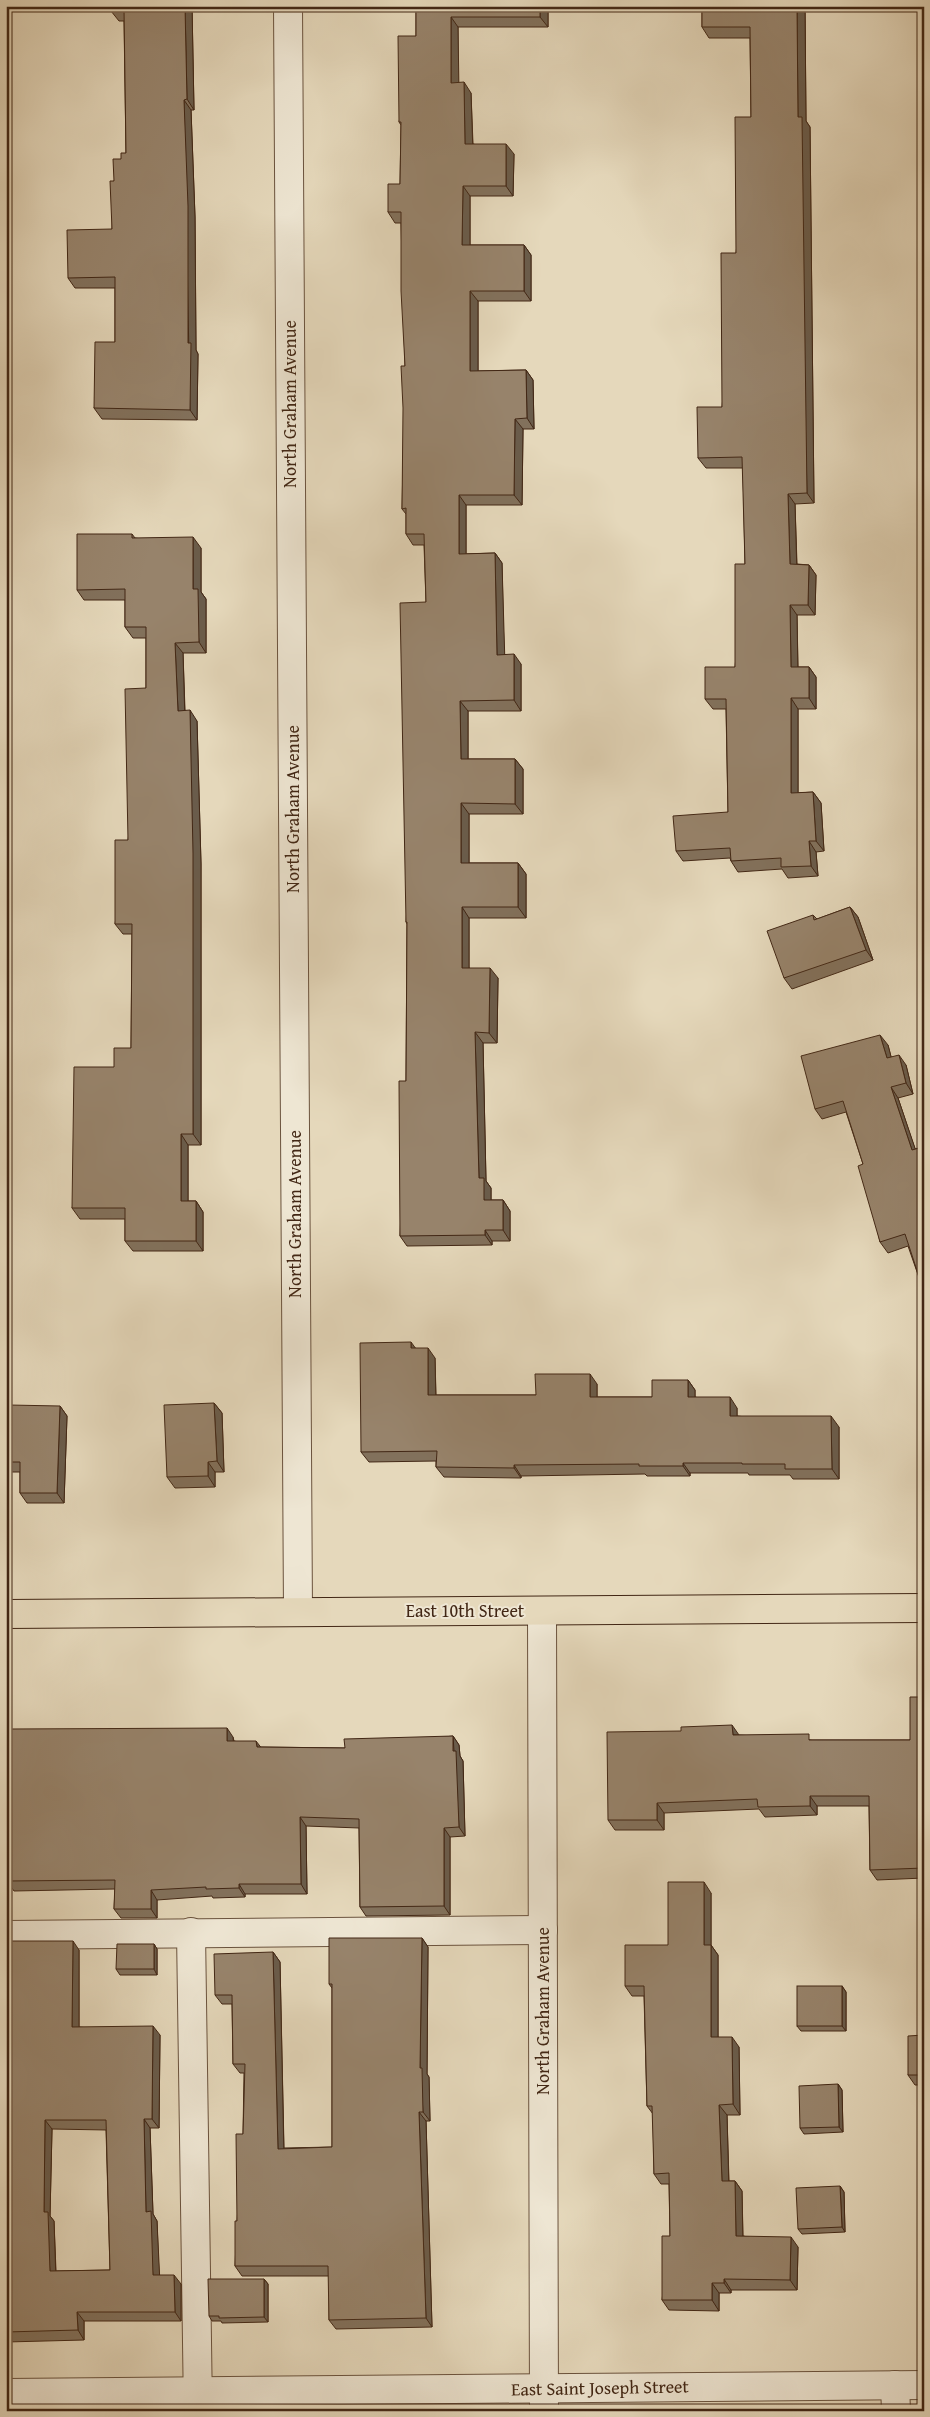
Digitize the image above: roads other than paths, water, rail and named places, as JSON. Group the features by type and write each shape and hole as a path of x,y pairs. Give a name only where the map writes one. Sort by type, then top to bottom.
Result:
{"main road":[{"name":"East 10th Street","path":"6,1614 924,1608"}],"street":[{"name":"North Graham Avenue","path":"288,6 298,1611"},
{"name":"North Graham Avenue","path":"542,1611 544,2400"},
{"path":"6,1935 543,1930"},
{"path":"191,1932 198,2401"},
{"name":"East Saint Joseph Street","path":"6,2393 198,2401 895,2398 924,2385"}]}
